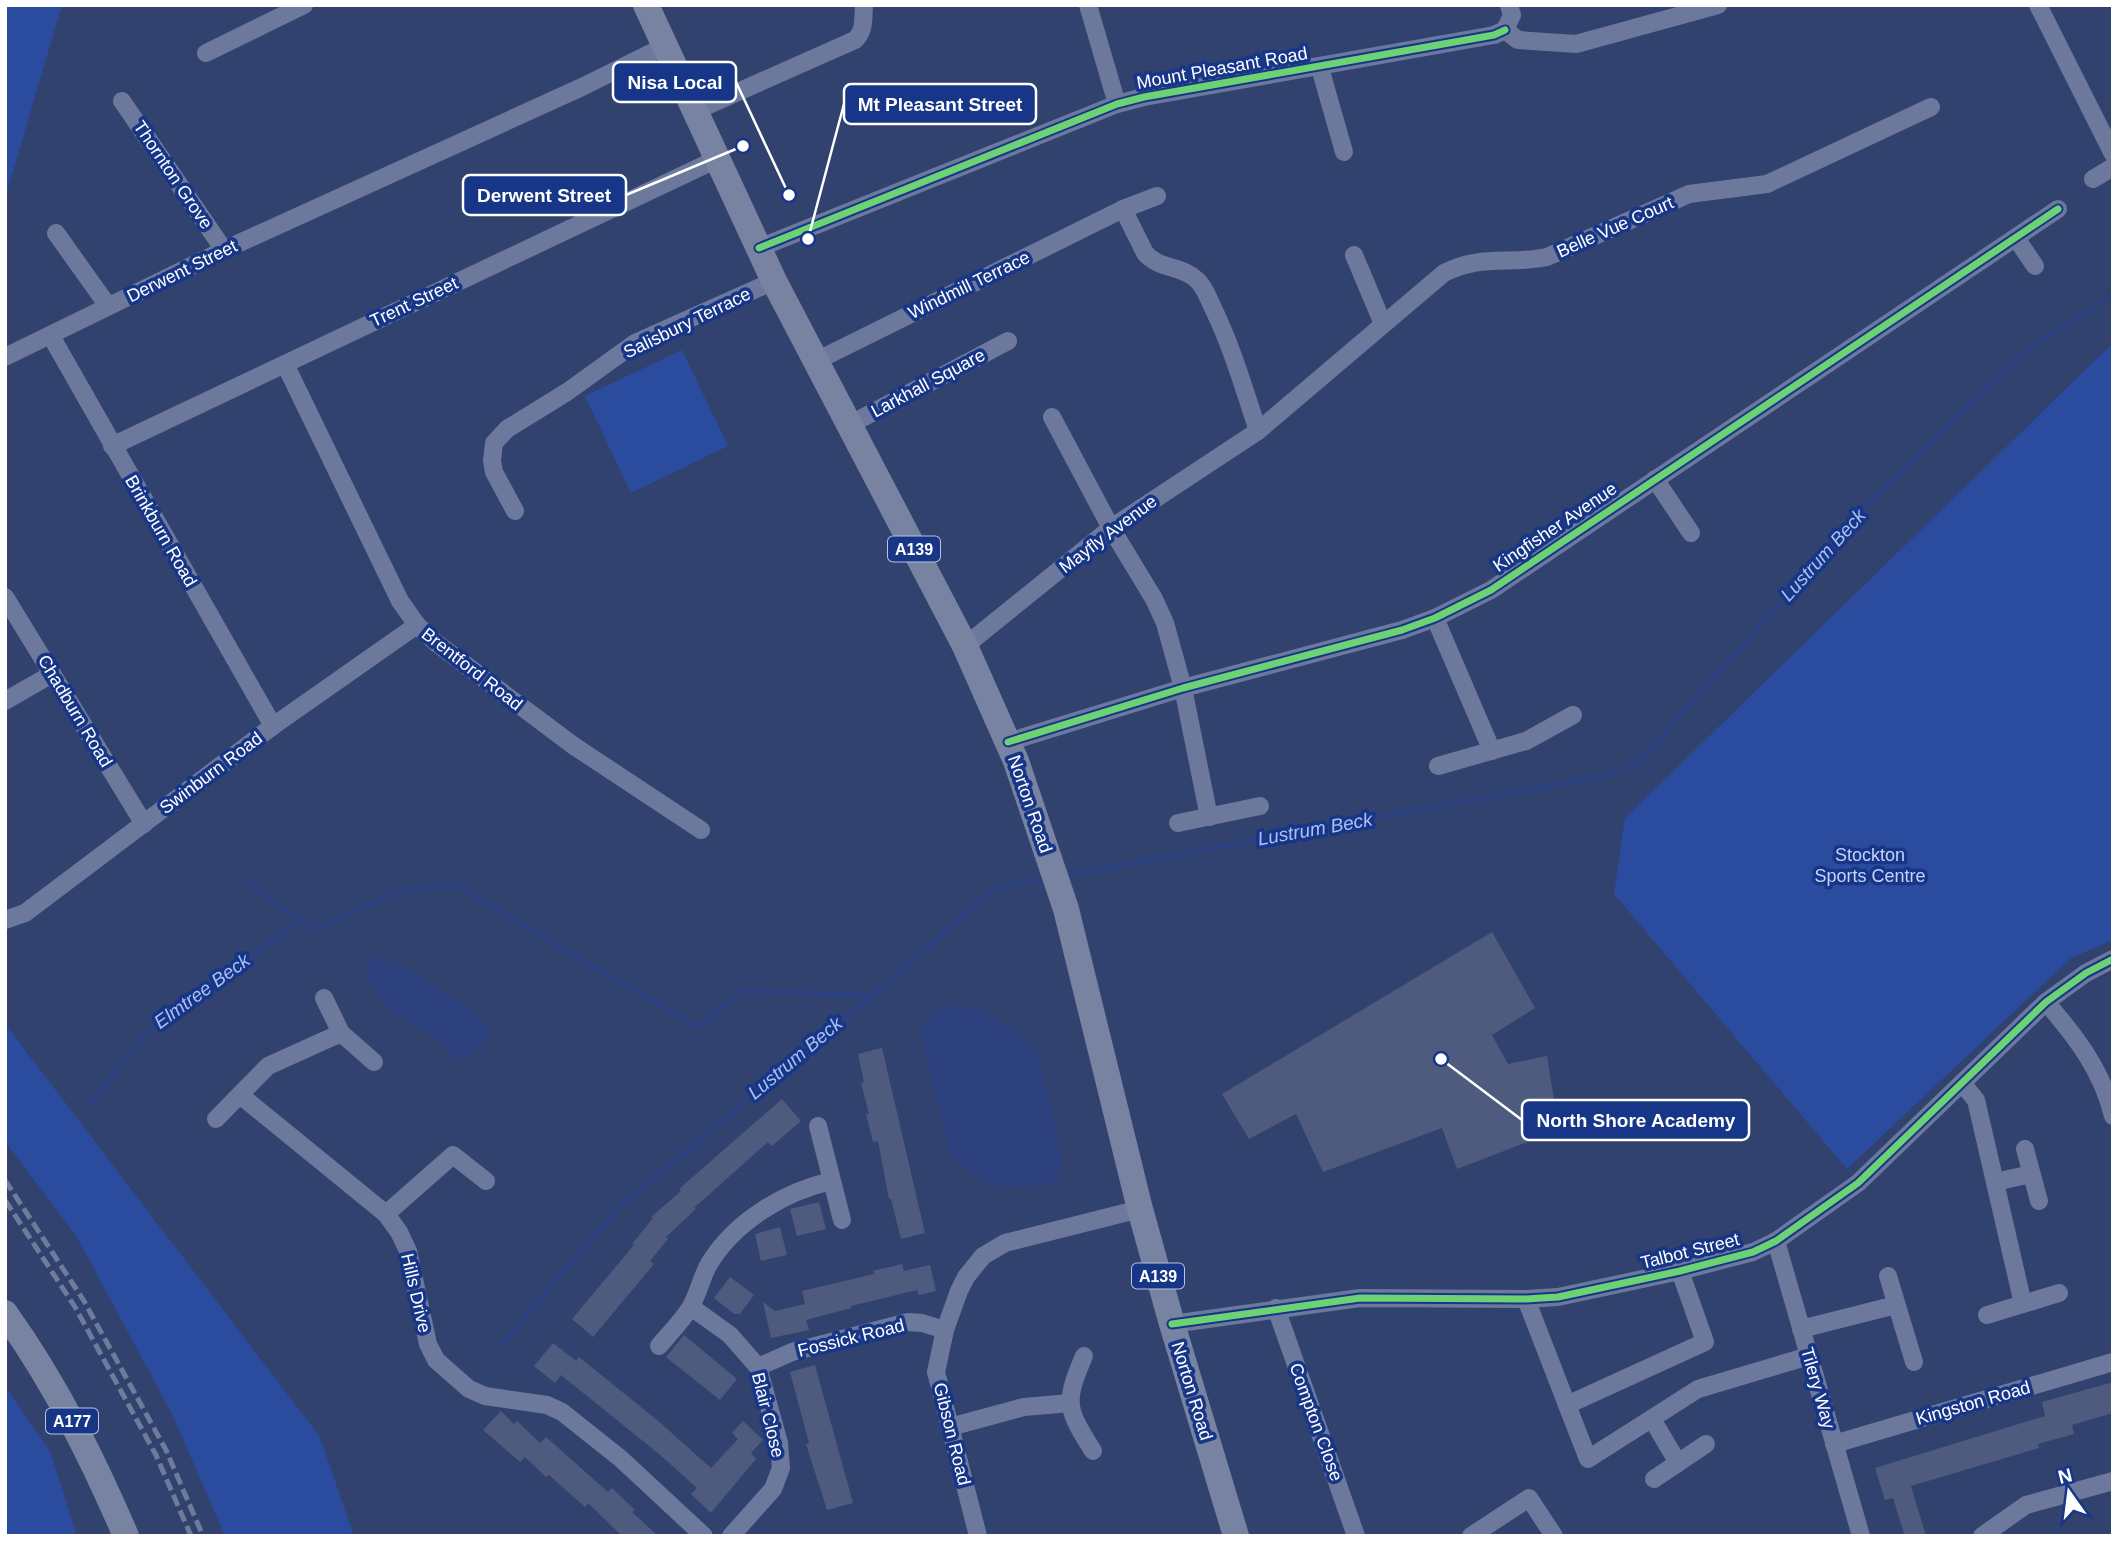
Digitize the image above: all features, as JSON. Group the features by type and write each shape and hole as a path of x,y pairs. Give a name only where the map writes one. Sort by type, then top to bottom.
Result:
{"main road":[{"name":"Norton Road","path":"646,5 774,281 965,646 1008,743 1058,885 1140,1209 1236,1536"},
{"name":"A177","path":"5,1313 48,1377 79,1433 126,1536"}],"street":[{"path":"206,52 304,5"},
{"path":"695,110 855,40 861,35 864,5"},
{"path":"1088,5 1116,104"},
{"path":"1509,5 1512,15 1505,30 1518,40 1576,44 1718,5"},
{"path":"2038,5 2113,154"},
{"name":"Mount Pleasant Road","path":"759,248 1116,104 1494,35 1505,30"},
{"name":"Derwent Street","path":"5,357 224,250 582,87 665,46"},
{"path":"1320,68 1344,152"},
{"name":"Thornton Grove","path":"122,101 224,250"},
{"name":"Belle Vue Court","path":"1258,431 1432,282 1455,267 1490,259 1533,260 1547,257 1689,194 1767,184 1931,107"},
{"name":"Trent Street","path":"112,446 717,159"},
{"path":"2093,179 2113,167"},
{"name":"Windmill Terrace","path":"816,361 1122,209 1157,196"},
{"path":"1122,209 1150,260 1185,271 1202,285 1226,336 1258,431"},
{"name":"Kingfisher Avenue","path":"1008,743 1183,688 1402,630 1434,618 1491,590 2058,209"},
{"path":"56,233 108,306"},
{"path":"2015,238 2035,266"},
{"path":"1354,255 1383,324"},
{"name":"Salisbury Terrace","path":"515,511 494,472 492,461 494,443 506,429 567,392 635,344 774,281"},
{"name":"Brinkburn Road","path":"51,336 273,726"},
{"name":"Larkhall Square","path":"849,425 1008,341"},
{"name":"Brentford Road","path":"285,364 400,601 417,625 435,642 574,746 698,835 709,812"},
{"path":"1052,417 1165,623 1183,688 1209,817"},
{"name":"Mayfly Avenue","path":"965,646 1111,528 1258,431"},
{"path":"1655,479 1691,533"},
{"name":"Chadburn Road","path":"5,597 144,824"},
{"path":"1434,618 1492,751"},
{"name":"Swinburn Road","path":"6,920 25,913 273,726 417,625"},
{"path":"5,701 52,674"},
{"path":"1438,766 1526,741 1573,715"},
{"path":"1178,823 1260,806"},
{"name":"Talbot Street","path":"1172,1324 1360,1298 1558,1297 1753,1252 1776,1241 1874,1169 2046,1002 2086,972 2113,958"},
{"path":"324,998 341,1033 374,1062"},
{"path":"2046,1002 2089,1056 2104,1085 2113,1116"},
{"path":"216,1119 268,1066 341,1033"},
{"path":"1962,1083 1976,1100 2023,1304"},
{"name":"Hills Drive","path":"240,1095 386,1214 408,1251 428,1345 436,1360 469,1389 485,1396 547,1405 562,1412 620,1458 704,1536"},
{"path":"818,1126 842,1220"},
{"path":"2025,1149 2039,1201"},
{"path":"386,1214 453,1155 486,1181"},
{"path":"1995,1182 2031,1174"},
{"path":"659,1346 691,1307 709,1264 731,1237 780,1198 832,1181"},
{"name":"Gibson Road","path":"978,1536 936,1372 945,1329 966,1277 982,1256 1021,1237 1140,1209"},
{"name":"Tilery Way","path":"1776,1241 1861,1536"},
{"path":"1567,1405 1705,1342 1680,1271"},
{"path":"1888,1276 1914,1362"},
{"path":"1987,1315 2059,1293"},
{"path":"1526,1299 1588,1459 1698,1389 1809,1356"},
{"path":"1801,1329 1896,1305"},
{"name":"Blair Close","path":"691,1307 730,1335 758,1367 779,1443 781,1468 773,1489 731,1536"},
{"name":"Compton Close","path":"1276,1308 1356,1536"},
{"name":"Fossick Road","path":"758,1367 792,1352 908,1322 945,1329"},
{"path":"1084,1356 1073,1381 1070,1403 1073,1419 1093,1451"},
{"name":"Kingston Road","path":"1834,1444 2113,1362"},
{"path":"950,1427 1024,1407 1070,1403"},
{"path":"1651,1419 1678,1463"},
{"path":"1654,1479 1706,1444"},
{"path":"1982,1536 2026,1505 2113,1481"},
{"path":"1471,1536 1529,1498 1554,1536"}],"green space":[{"path":"5,5 62,5 5,198"},
{"name":"Stockton Sports Centre","path":"2113,343 2113,940 2071,958 1847,1169 1614,894 1625,818"},
{"path":"682,350 728,446 631,493 585,396"},
{"path":"9,1029 320,1437 354,1536 225,1536 173,1416 78,1239 5,1141 5,1031"},
{"path":"5,1387 50,1451 77,1536 5,1536"}],"shaded area":[{"path":"379,954 439,988 471,1010 488,1028 484,1043 462,1060 455,1057 432,1034 393,1014 367,976 367,967"},
{"path":"960,1005 977,1009 1014,1028 1039,1053 1062,1163 1054,1183 1009,1187 996,1185 973,1175 950,1152 920,1032 926,1020 936,1012"}],"building":[{"path":"1492,932 1535,1008 1492,1035 1508,1064 1547,1056 1559,1130 1457,1169 1442,1128 1323,1172 1296,1114 1249,1139 1222,1094"},
{"path":"882,1048 925,1233 901,1239 889,1199 878,1141 873,1142 866,1114 869,1114 861,1083 864,1082 858,1054"},
{"path":"782,1099 801,1121 772,1146 768,1142 694,1208 696,1209 666,1237 668,1239 650,1261 654,1264 593,1337 572,1319 634,1245 632,1244 653,1218 651,1217"},
{"path":"819,1202 826,1229 797,1236 790,1209"},
{"path":"780,1227 787,1255 761,1261 755,1234"},
{"path":"902,1264 904,1271 930,1265 936,1291 919,1295 917,1290 851,1306 806,1320 809,1330 771,1338 763,1302 775,1311 805,1304 802,1291 874,1274 873,1271"},
{"path":"730,1277 754,1295 740,1314 734,1314 714,1298"},
{"path":"684,1335 737,1379 720,1400 666,1357"},
{"path":"553,1343 576,1361 579,1357 711,1468 738,1439 732,1433 743,1421 763,1440 751,1453 756,1459 711,1513 691,1494 697,1488 659,1454 561,1375 555,1383 534,1366"},
{"path":"815,1365 853,1503 827,1510 806,1444 809,1443 790,1372"},
{"path":"2113,1382 2113,1413 2072,1425 2074,1434 2038,1444 2039,1448 1911,1486 1926,1536 1905,1536 1893,1498 1885,1500 1875,1468 2045,1416 2042,1402"},
{"path":"501,1411 514,1424 517,1421 540,1443 546,1437 608,1492 612,1488 635,1510 632,1512 658,1536 622,1536 588,1503 585,1507 525,1457 520,1462 483,1430"}],"waterway":[{"name":"Lustrum Beck","path":"1063,876 1607,775 1640,761 1870,502 2024,352 2113,295"},
{"name":"Lustrum Beck","path":"501,1345 619,1207 872,996 995,888 1049,878"},
{"path":"249,884 299,921 317,929 399,891 455,885 697,1027 743,990 872,996"},
{"name":"Elmtree Beck","path":"89,1105 147,1032 299,921"}],"railway":[{"path":"5,1180 84,1301 166,1450 203,1536"},
{"path":"5,1200 75,1307 156,1455 191,1536"}],"cycle path":[{"path":"759,248 1117,104 1494,35 1505,30"},
{"path":"1008,742 1183,688 1402,630 1435,618 1491,590 2058,209"},
{"path":"1172,1324 1360,1298 1558,1297 1753,1252 1776,1241 1858,1183 2046,1002 2086,973 2113,959"}],"place":[{"name":"Derwent Street","path":"743,146"},
{"name":"Nisa Local","path":"789,195"},
{"name":"Mt Pleasant Street","path":"808,239"},
{"name":"North Shore Academy","path":"1441,1059"}]}
